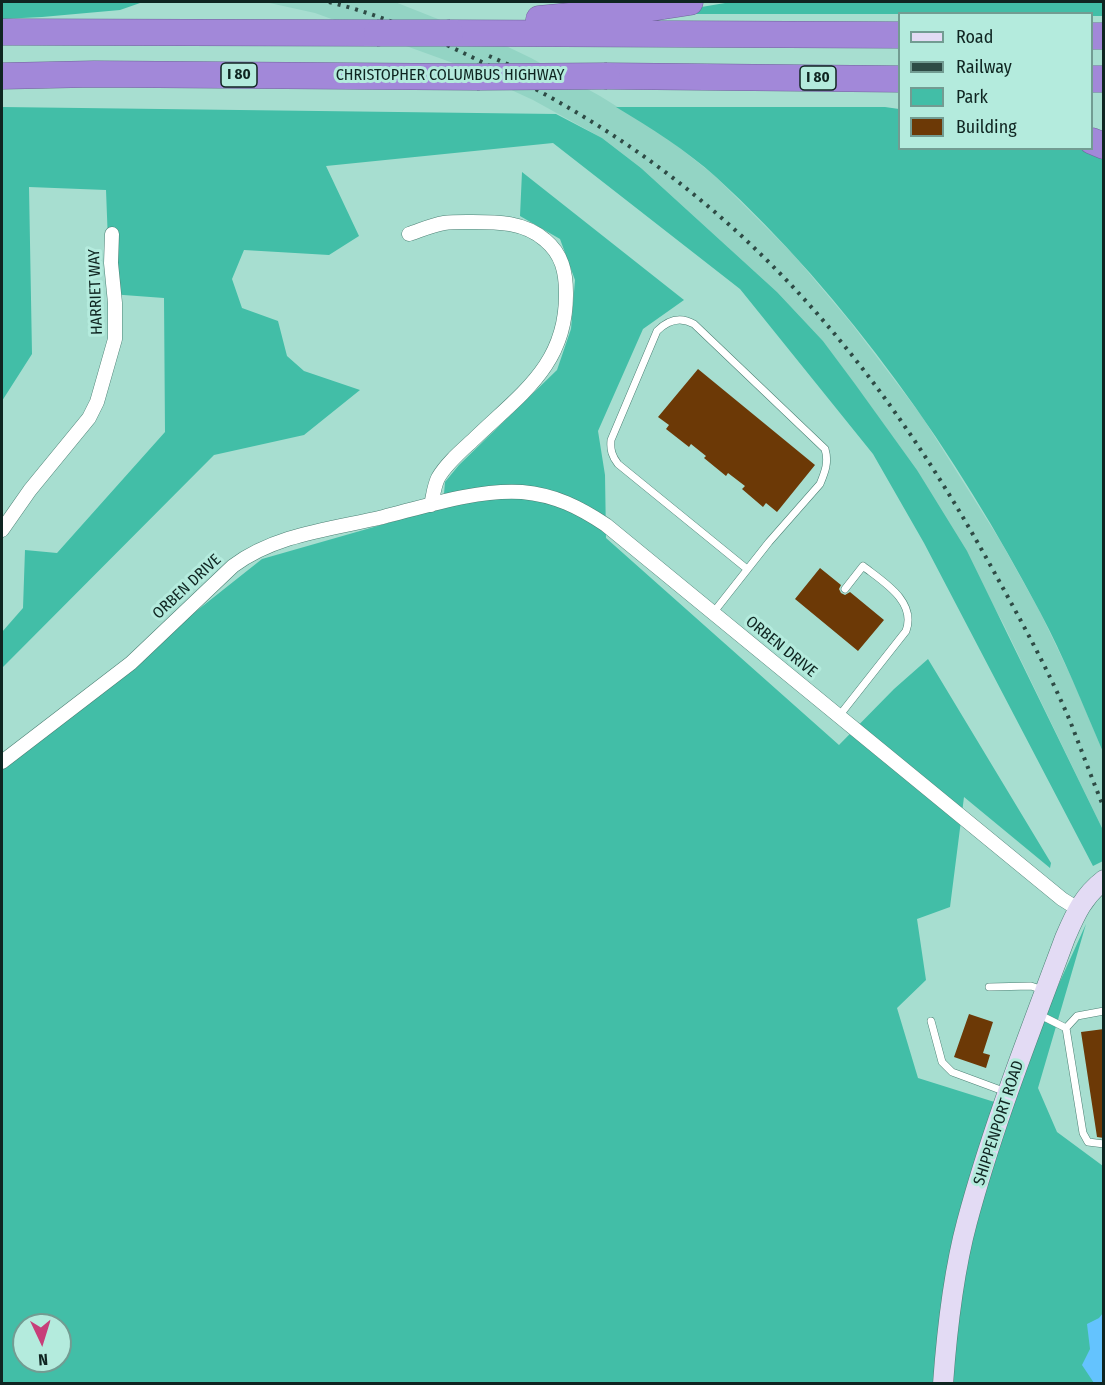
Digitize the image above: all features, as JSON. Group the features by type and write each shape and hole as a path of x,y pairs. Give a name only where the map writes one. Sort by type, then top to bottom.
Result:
{"highway":[{"path":"472,32 516,20 594,14 690,2"},
{"path":"2,32 898,35"},
{"name":"CHRISTOPHER COLUMBUS HIGHWAY","path":"2,76 106,74 898,79"},
{"path":"736,78 898,97"}],"street":[{"path":"409,234 446,223 512,224 527,228 543,238 561,258 565,273 566,310 563,330 546,368 455,457 437,479 431,505"},
{"name":"HARRIET WAY","path":"2,528 89,418 97,402 115,339 116,322 111,263 112,234"},
{"name":"ORBEN DRIVE","path":"2,762 131,663 233,566 249,554 294,537 431,505 474,496 509,492 534,494 564,500 606,525 1062,899 1078,909"},
{"name":"SHIPPENPORT ROAD","path":"943,1383 952,1297 967,1223 1008,1093 1078,909 1084,899 1104,880"}],"lane":[{"path":"713,613 747,569 820,484 827,456 825,449 694,324 685,320 674,320 657,331 611,440 612,456 618,464 747,569"},
{"path":"839,716 906,631 908,620 906,609 895,591 863,567 845,589"},
{"path":"989,987 1031,986 1046,991"},
{"path":"1066,1028 1077,1016 1104,1011"},
{"path":"1037,1014 1066,1028"},
{"path":"931,1021 942,1062 952,1072 1008,1093"},
{"path":"1066,1028 1083,1133 1088,1142 1104,1144"}],"shaded area":[{"path":"265,2 395,2 531,58 600,96 666,137 715,176 792,253 851,323 921,415 1001,542 1040,612 1075,685 1103,752 1103,830 1003,623 917,470 823,341 777,292 641,168 602,138 533,100 453,63 315,13"}],"green space":[{"path":"2,2 143,2 120,10 2,19"},
{"path":"731,2 1104,2 1103,16 1093,16 1093,12 660,14"},
{"path":"2,107 556,114 602,138 641,168 777,292 823,341 917,470 967,551 1103,830 1103,861 1093,866 924,543 873,454 740,289 553,143 326,166 359,236 329,255 244,250 232,279 242,308 278,321 287,356 304,371 360,390 304,435 214,455 2,668 2,632 23,608 25,550 57,553 165,432 164,298 110,294 106,190 29,187 32,354 2,401"},
{"path":"616,107 885,107 898,109 898,150 1085,150 1103,158 1103,752 1057,646 1008,553 936,437 896,381 855,326 764,224 716,177 655,131"},
{"path":"522,172 684,300 643,329 598,431 605,475 606,538 839,745 894,689 928,659 1051,863 1050,868 964,797 950,907 917,919 926,980 897,1008 918,1078 1004,1105 1086,924 1038,1088 1057,1132 1103,1166 1103,1383 2,1384 2,765 262,559 430,511 444,494 445,482 459,465 557,370 571,329 575,280 560,239 520,216"}],"water":[{"path":"1103,1313 1103,1383 1094,1383 1082,1365 1090,1349 1087,1324 1099,1318"}],"building":[{"path":"698,369 815,465 777,512 766,503 763,507 742,489 745,486 728,473 726,476 691,444 689,447 666,429 669,425 658,417"},
{"path":"820,568 841,585 839,589 841,593 845,595 850,592 884,620 858,651 795,599"},
{"path":"969,1014 993,1022 983,1053 990,1055 986,1068 954,1057"},
{"path":"1104,1029 1104,1138 1097,1137 1081,1032"}],"railway":[{"path":"329,2 393,22 435,40 496,69 578,113 653,163 722,218 785,279 843,344 897,415 946,490 993,570 1043,663 1070,721 1104,808"},
{"path":"489,56 545,84"}]}
